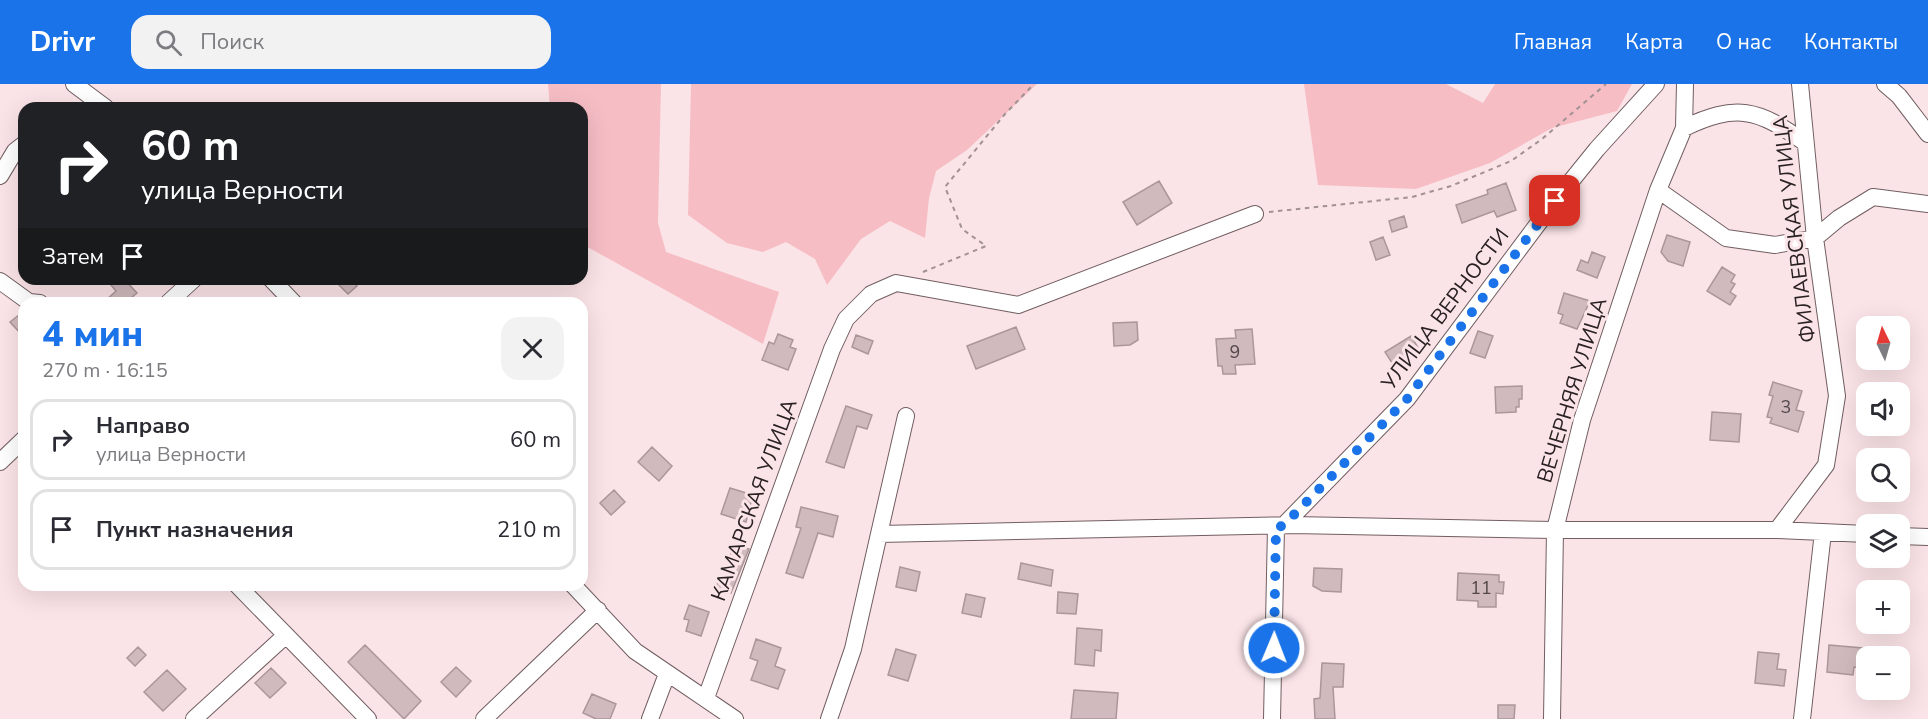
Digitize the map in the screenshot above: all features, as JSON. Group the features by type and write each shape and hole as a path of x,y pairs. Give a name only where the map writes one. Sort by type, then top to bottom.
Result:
{"street":[{"path":"74,84 97,102"},
{"name":"УЛИЦА ВЕРНОСТИ","path":"1280,527 1407,399 1596,149 1656,84"},
{"name":"ВЕЧЕРНЯЯ УЛИЦА","path":"1552,719 1555,531 1582,420 1658,190 1684,128 1685,84"},
{"name":"ФИЛАЕВСКАЯ УЛИЦА","path":"1777,530 1826,465 1837,396 1815,238 1800,84"},
{"path":"1885,84 1899,96 1928,134"},
{"path":"1684,128 1718,115 1739,111 1762,117 1804,142"},
{"path":"0,176 18,149"},
{"path":"1658,190 1726,238 1775,245 1815,238 1839,218 1873,197 1928,204"},
{"path":"896,283 1018,305 1255,214"},
{"path":"0,282 22,297"},
{"name":"КАМАРСКАЯ УЛИЦА","path":"706,698 832,349 846,319 871,294 896,283"},
{"path":"174,297 188,285"},
{"path":"276,285 288,297"},
{"path":"829,719 853,649 906,416"},
{"path":"0,462 18,445"},
{"path":"1272,719 1280,527"},
{"path":"879,534 1280,527 1555,531 1777,530 1856,534"},
{"path":"1802,719 1823,532"},
{"path":"1910,536 1928,537"},
{"path":"243,591 368,719"},
{"path":"579,591 635,651 735,719"},
{"path":"484,719 598,610"},
{"path":"194,719 285,636"},
{"path":"650,719 667,674"}],"path":[{"path":"896,283 986,246 962,229 945,187 1005,114 1034,84"},
{"path":"1255,214 1412,197 1451,186 1511,160 1542,139 1606,84"}],"shaded area":[{"path":"548,84 661,84 658,223 666,252 779,292 763,344 588,247 588,102 550,102"},
{"path":"691,84 1037,84 967,150 936,171 929,198 925,238 890,221 861,239 827,285 815,259 786,242 763,252 727,243 688,215"},
{"path":"1304,84 1446,84 1483,103 1495,84 1632,84 1617,111 1552,128 1490,163 1416,189 1318,185"}],"building":[{"path":"1159,181 1172,203 1137,225 1123,202"},
{"path":"1506,183 1516,210 1497,217 1494,211 1462,223 1456,205 1488,194 1487,190"},
{"path":"1404,216 1407,227 1392,232 1389,221"},
{"path":"1667,235 1690,242 1683,266 1668,261 1661,252"},
{"path":"1383,237 1390,255 1376,260 1370,242"},
{"path":"1592,252 1605,257 1597,278 1577,270 1581,260 1588,263"},
{"path":"1722,267 1735,275 1731,282 1735,284 1730,292 1736,296 1730,305 1707,291"},
{"path":"111,285 130,285 137,293 132,297 110,297 116,291"},
{"path":"339,285 356,285 348,294"},
{"path":"1564,293 1590,301 1577,329 1560,323 1563,315 1558,313"},
{"path":"18,316 18,331 10,322"},
{"path":"1137,322 1138,340 1130,345 1114,346 1113,323"},
{"path":"1016,327 1025,349 976,369 967,346"},
{"path":"1252,329 1255,364 1235,365 1236,374 1223,374 1222,366 1218,366 1216,339 1236,338 1235,330"},
{"path":"1478,331 1493,336 1485,358 1470,353"},
{"path":"778,334 793,340 790,347 796,349 788,370 762,360 769,342 774,344"},
{"path":"856,335 873,341 868,354 852,347"},
{"path":"1411,336 1420,351 1394,366 1385,352"},
{"path":"1773,382 1802,391 1796,410 1804,412 1798,432 1770,423 1772,418 1767,417 1773,396 1769,395"},
{"path":"1522,386 1522,399 1519,399 1516,412 1496,413 1495,387"},
{"path":"846,406 872,415 867,429 857,426 844,468 826,462"},
{"path":"1712,412 1741,414 1739,442 1710,440"},
{"path":"652,447 672,466 659,481 638,462"},
{"path":"730,488 753,495 746,522 721,514"},
{"path":"614,490 625,502 611,515 600,503"},
{"path":"801,507 838,516 833,537 818,533 803,578 786,573 801,528 796,527"},
{"path":"733,545 749,549 731,593 716,588 720,575 725,577"},
{"path":"1021,563 1053,570 1051,586 1018,579"},
{"path":"900,567 920,572 916,591 896,587"},
{"path":"1314,568 1342,569 1341,592 1322,591 1313,586"},
{"path":"1458,573 1499,575 1499,582 1504,582 1503,594 1496,593 1496,607 1478,607 1478,601 1457,600"},
{"path":"1058,592 1078,594 1076,614 1057,613"},
{"path":"966,594 985,598 981,617 962,613"},
{"path":"689,605 709,612 701,636 686,631 689,620 684,619"},
{"path":"1077,628 1102,630 1101,651 1095,650 1094,666 1075,664"},
{"path":"756,639 781,648 775,666 785,670 778,689 751,680 758,661 750,658"},
{"path":"365,645 421,701 404,719 348,662"},
{"path":"1829,645 1856,647 1856,667 1854,667 1853,675 1827,672"},
{"path":"138,647 146,655 135,666 127,658"},
{"path":"896,649 916,655 908,681 888,675"},
{"path":"1758,652 1779,654 1777,669 1786,670 1784,686 1755,683"},
{"path":"1322,663 1344,664 1343,687 1333,687 1335,719 1315,719 1314,699 1320,698"},
{"path":"456,667 471,681 456,697 441,682"},
{"path":"271,668 286,683 270,698 255,683"},
{"path":"167,670 186,689 163,711 144,692"},
{"path":"1074,690 1118,693 1116,719 1071,719"},
{"path":"592,694 616,704 610,719 596,719 583,713"},
{"path":"1498,705 1515,705 1514,719 1498,719"}],"route":[{"path":"1274,648 1276,527 1283,526 1407,399 1555,201"}]}
